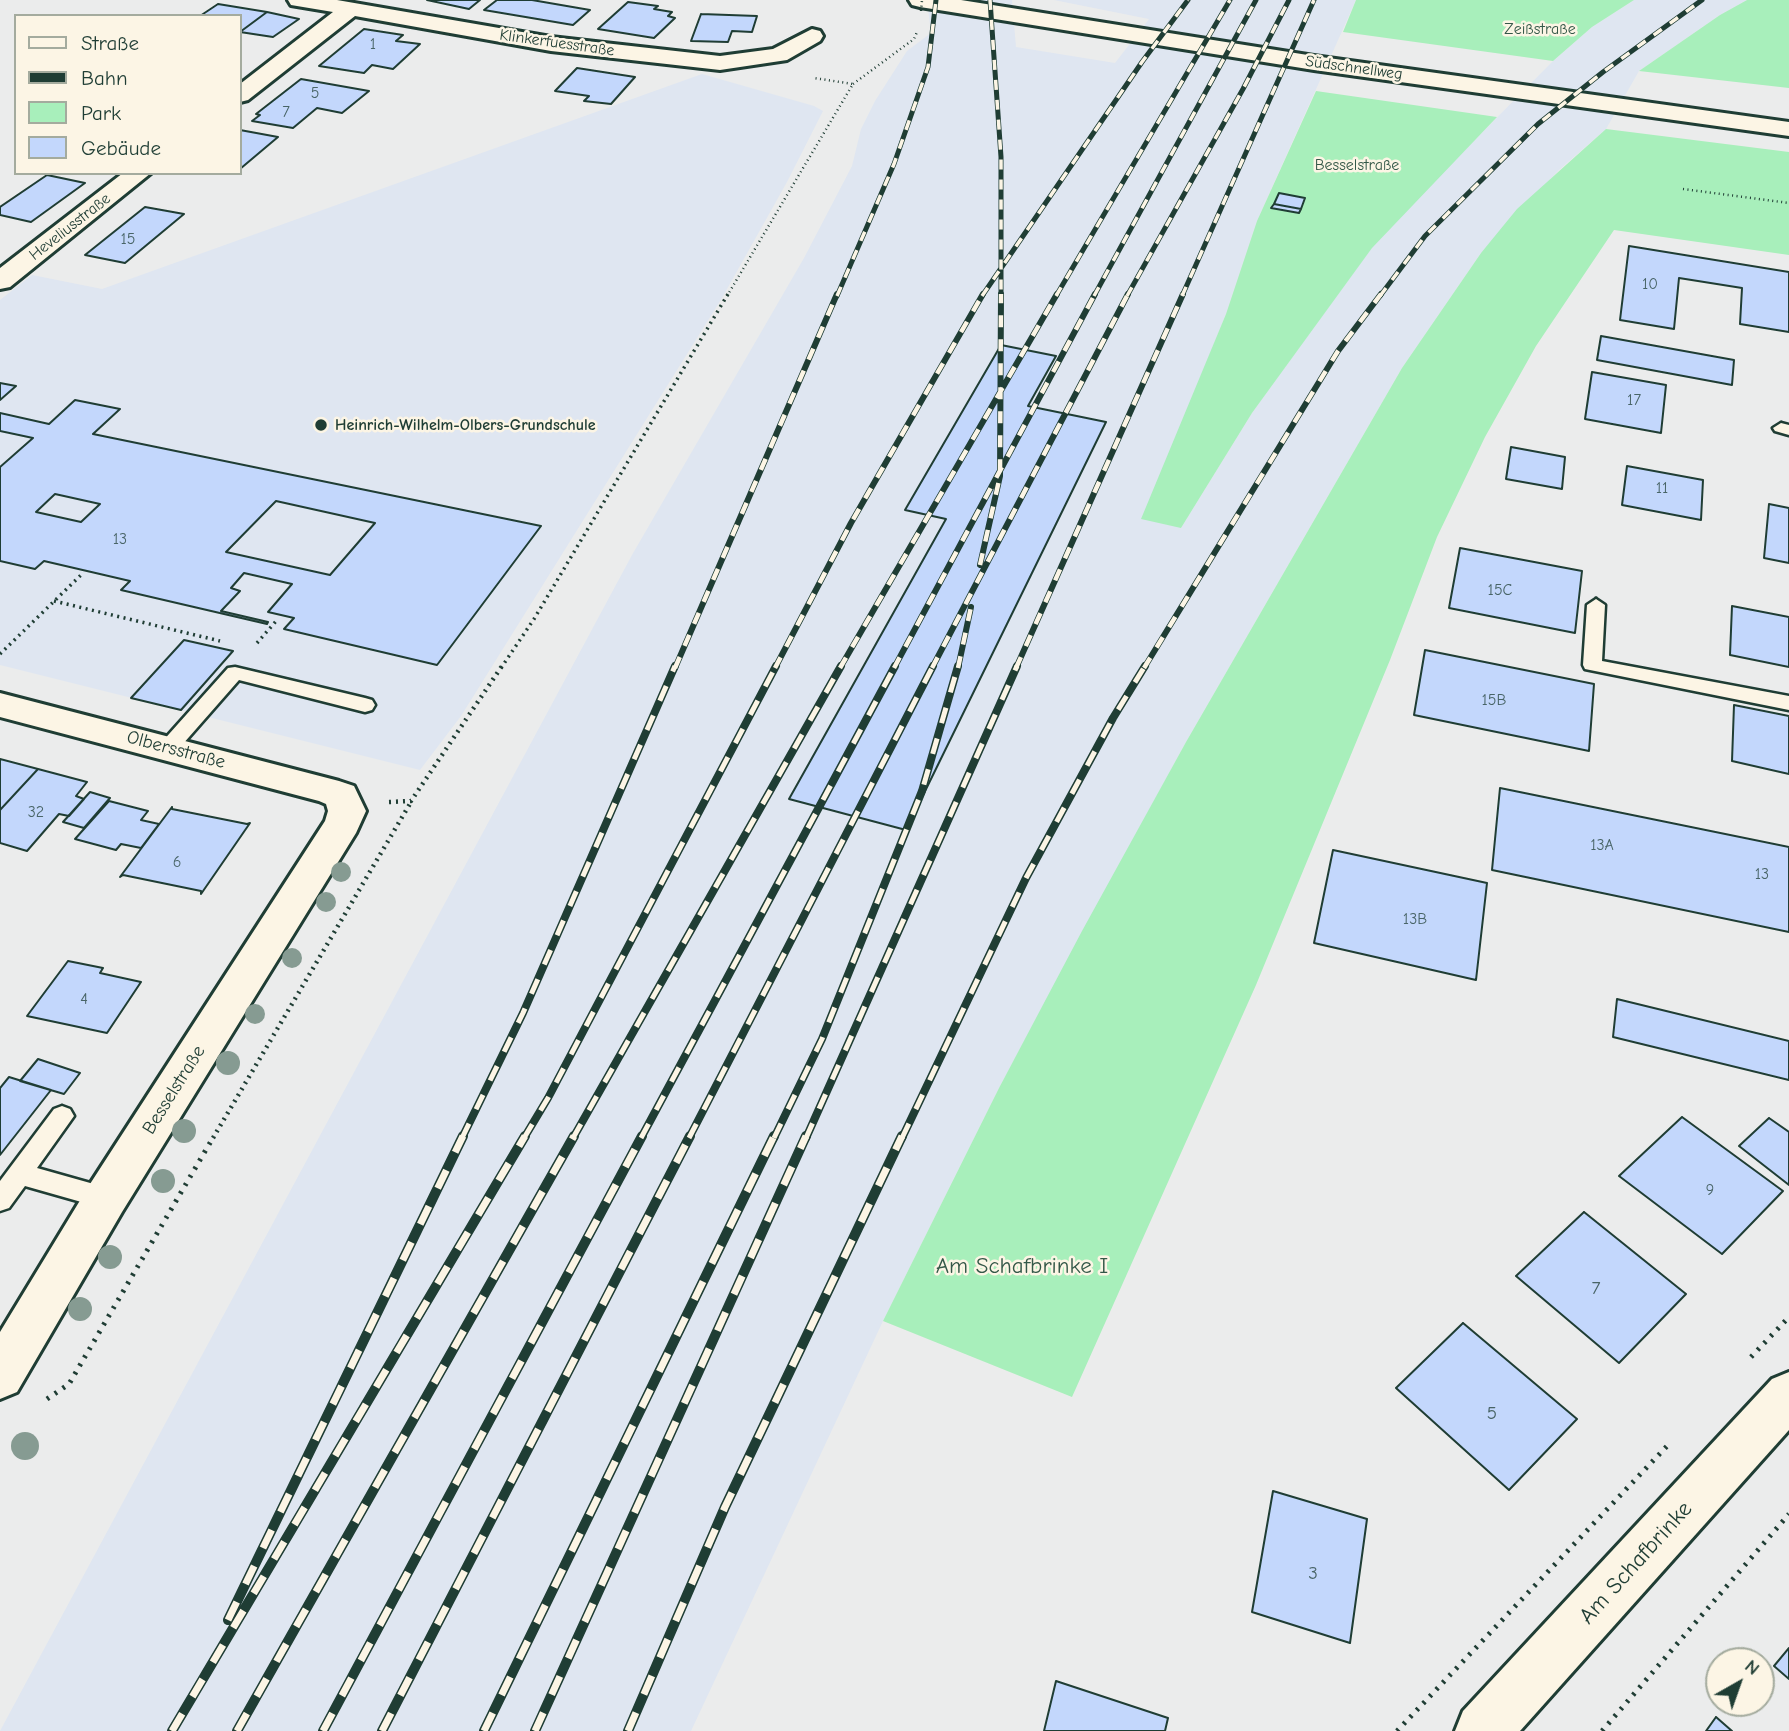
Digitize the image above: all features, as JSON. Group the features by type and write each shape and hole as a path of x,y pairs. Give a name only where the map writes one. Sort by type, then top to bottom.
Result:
{"main road":[{"name":"Klinkerfuesstraße","path":"299,0 551,44 720,63 779,55 812,36"},
{"name":"Südschnellweg","path":"1002,0 1319,49 1789,114"},
{"name":"Südschnellweg","path":"921,4 1341,67 1789,129"},
{"path":"242,93 351,9"},
{"name":"Heveliusstraße","path":"0,281 136,175"},
{"name":"Olbersstraße","path":"0,705 326,790 341,795 346,805"},
{"name":"Besselstraße","path":"0,1376 106,1198 342,823 347,811 346,805"},
{"name":"Am Schafbrinke","path":"1483,1731 1789,1395"}],"lane":[{"path":"1596,605 1592,665 1789,703"},
{"path":"168,748 235,673 365,705"},
{"path":"0,1200 62,1116"},
{"path":"20,1174 106,1198"}],"path":[{"path":"36,1406 69,1384 411,801 534,619 853,84 914,39"},
{"path":"814,78 853,84"},
{"path":"1683,189 1789,203"},
{"path":"0,653 82,574"},
{"path":"54,601 225,643"},
{"path":"251,649 277,620"},
{"path":"346,805 411,801"},
{"path":"1741,1368 1789,1317"},
{"path":"1397,1731 1674,1438"},
{"path":"1602,1731 1789,1514"}],"shaded area":[{"path":"927,0 1012,0 1016,47 1115,63 1149,19 1054,0 1356,0 1257,221 1226,314 1192,399 1181,528 1252,413 1372,247 1553,61 1592,27 1634,0 1747,0 1720,15 1639,71 1606,129 1559,170 1481,253 1402,368 1186,742 999,1088 883,1321 691,1731 0,1731 632,555 804,258 852,166 861,129 875,101 907,51 931,33"},
{"name":"Heinrich-Wilhelm-Olbers-Grundschule","path":"702,74 814,106 823,111 722,298 461,716 420,770 0,665 0,300 32,275 102,289"}],"green space":[{"name":"Zeißstraße","path":"1356,0 1634,0 1592,27 1553,61 1343,32"},
{"path":"1747,0 1789,0 1789,88 1639,71 1720,15"},
{"name":"Besselstraße","path":"1316,91 1497,117 1372,248 1252,413 1181,528 1141,519 1226,314 1257,221"},
{"name":"Am Schafbrinke I","path":"1606,129 1789,152 1789,255 1614,230 1536,346 1485,437 1437,537 1390,660 1256,985 1072,1397 883,1321 999,1088 1082,931 1186,742 1402,368 1481,253 1517,209"}],"building":[{"path":"427,0 480,0 469,9"},
{"path":"497,0 532,0 590,10 573,25 484,10"},
{"path":"628,2 658,6 654,9 672,12 668,16 675,18 654,38 598,29"},
{"path":"218,4 267,12 242,31 242,14 203,14"},
{"path":"267,12 299,19 273,37 242,31"},
{"path":"701,14 757,16 752,32 732,31 728,42 691,41"},
{"path":"364,29 403,35 396,41 420,44 393,69 372,65 364,73 319,66"},
{"path":"577,68 635,77 611,104 584,101 589,96 555,91"},
{"path":"301,79 369,91 342,113 317,108 293,128 252,121 260,115 256,114"},
{"path":"242,130 278,137 242,167"},
{"path":"47,175 85,183 31,222 0,215 0,207"},
{"path":"1279,193 1305,198 1301,209 1274,204"},
{"path":"1274,204 1301,209 1299,213 1271,208"},
{"path":"145,207 184,214 125,263 85,255"},
{"path":"1629,246 1789,272 1789,332 1740,324 1742,288 1679,278 1674,329 1620,320"},
{"path":"1601,336 1734,360 1732,385 1597,360"},
{"path":"1001,345 1056,356 1028,406 1106,422 906,830 789,799 946,519 905,510"},
{"path":"1592,372 1666,385 1661,433 1585,419"},
{"path":"0,383 16,386 0,400"},
{"path":"75,400 120,409 93,434 541,526 437,665 284,629 294,618 268,612 292,584 244,573 231,588 240,591 221,611 268,622 267,624 121,590 130,581 44,561 35,569 0,561 0,467 33,438 0,431 0,413 49,424","holes":["55,494 100,504 81,522 36,512","276,501 375,523 330,575 226,552"]},
{"path":"1511,447 1565,457 1562,489 1506,479"},
{"path":"1627,466 1703,480 1701,520 1622,505"},
{"path":"1769,504 1789,508 1789,563 1764,558"},
{"path":"1460,548 1582,571 1575,633 1449,608"},
{"path":"1732,606 1789,617 1789,667 1730,655"},
{"path":"184,640 233,651 181,710 131,698"},
{"path":"1425,650 1594,684 1589,751 1414,715"},
{"path":"1734,705 1789,716 1789,774 1732,761"},
{"path":"0,759 38,769 0,810"},
{"path":"38,769 87,782 76,796 84,799 69,816 59,814 27,851 0,843 0,810"},
{"path":"1500,788 1789,847 1789,932 1492,870"},
{"path":"90,792 110,798 84,828 63,822"},
{"path":"109,801 148,811 141,820 159,824 141,848 121,844 116,850 75,839"},
{"path":"172,807 250,823 201,894 201,891 123,875 120,877"},
{"path":"1333,850 1487,883 1476,980 1314,943"},
{"path":"68,961 103,968 100,973 141,982 107,1033 27,1016"},
{"path":"1617,999 1789,1041 1789,1080 1613,1037"},
{"path":"38,1059 80,1073 64,1094 20,1081"},
{"path":"9,1077 51,1090 0,1155 0,1088"},
{"path":"1682,1117 1783,1191 1722,1254 1619,1176"},
{"path":"1769,1118 1789,1132 1789,1185 1739,1146"},
{"path":"1584,1212 1686,1294 1619,1363 1516,1276"},
{"path":"1463,1323 1577,1419 1509,1490 1396,1388"},
{"path":"1273,1491 1367,1519 1350,1643 1252,1612"},
{"path":"1789,1648 1789,1679 1775,1665"},
{"path":"1056,1681 1168,1718 1165,1731 1044,1731"},
{"path":"1716,1717 1732,1731 1706,1731"}],"railway":[{"path":"837,296 894,164 928,67 936,0"},
{"path":"990,0 1001,157 1001,268"},
{"path":"1001,268 1142,62 1188,0"},
{"path":"1056,296 1230,0"},
{"path":"1094,296 1256,0"},
{"path":"1127,296 1243,89 1289,0"},
{"path":"1182,296 1314,0"},
{"path":"1380,296 1425,236 1538,124 1603,72 1702,0"},
{"path":"982,296 1001,268"},
{"path":"1001,268 1001,294"},
{"path":"675,668 837,294"},
{"path":"775,668 851,523 983,294"},
{"path":"1000,391 1001,294"},
{"path":"1000,391 1057,294"},
{"path":"1000,471 1095,294"},
{"path":"932,668 1128,294"},
{"path":"1016,668 1183,294"},
{"path":"1144,668 1338,351 1381,294"},
{"path":"840,668 1000,391"},
{"path":"1000,391 1000,471"},
{"path":"894,668 1000,471"},
{"path":"980,565 1000,471"},
{"path":"958,668 971,607"},
{"path":"462,1138 523,1013 675,666"},
{"path":"524,1138 548,1098 776,666"},
{"path":"573,1138 841,666"},
{"path":"641,1138 895,666"},
{"path":"689,1138 933,666"},
{"path":"774,1138 822,1039 922,791 958,666"},
{"path":"806,1138 1017,666"},
{"path":"902,1138 1026,878 1113,718 1145,666"},
{"path":"228,1620 463,1136"},
{"path":"172,1731 525,1136"},
{"path":"237,1731 574,1136"},
{"path":"323,1731 642,1136"},
{"path":"382,1731 690,1136"},
{"path":"484,1731 774,1136"},
{"path":"535,1731 806,1136"},
{"path":"628,1731 725,1507 902,1136"}],"place":[{"name":"Heinrich-Wilhelm-Olbers-Grundschule","path":"321,425"}]}
